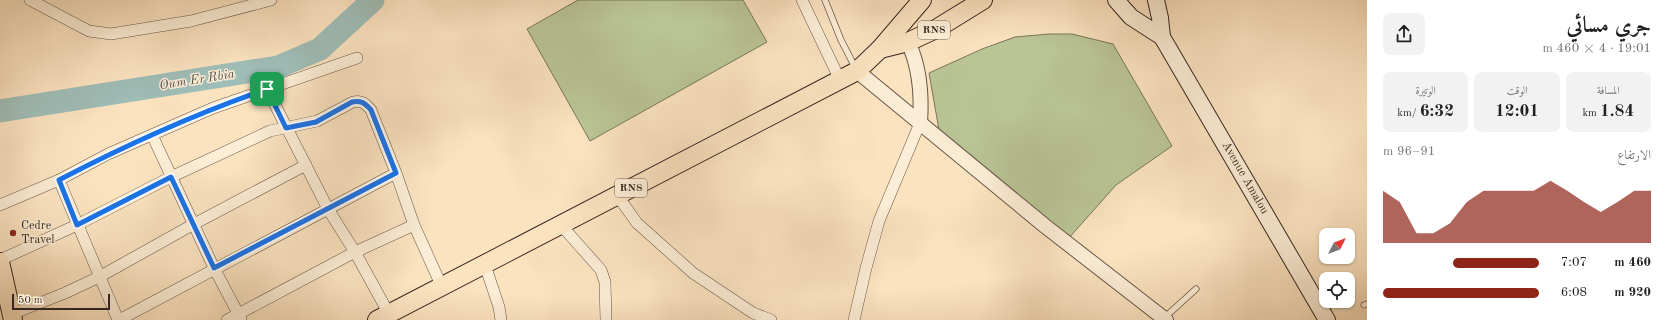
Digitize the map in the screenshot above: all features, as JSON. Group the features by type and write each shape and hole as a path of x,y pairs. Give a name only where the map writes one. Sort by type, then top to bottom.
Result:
{"main road":[{"name":"RN8","path":"383,317 857,71 880,49 922,0"},
{"name":"RN8","path":"880,49 908,42 936,29 983,0"},
{"path":"1116,0 1131,16 1162,37"},
{"path":"1156,0 1162,37"},
{"name":"Avenue Amalou","path":"1162,37 1327,320"},
{"path":"0,261 12,317"}],"street":[{"path":"30,0 89,31 111,34 191,21 271,0"},
{"path":"802,0 840,80"},
{"path":"854,320 879,221 920,122 921,91 913,54 908,42"},
{"path":"0,205 59,180 108,154 213,108 357,58"},
{"path":"857,71 1045,226 1165,319"},
{"path":"267,89 328,209 355,252 383,317"},
{"path":"0,261 77,225 171,177 270,131 316,122 352,102 362,102 371,110 396,173 414,225 442,287"},
{"path":"152,134 214,268 240,317"},
{"path":"12,317 99,278 194,224 306,165"},
{"path":"59,180 118,320 396,173"},
{"path":"617,195 637,223 693,273 753,313 771,320"},
{"path":"227,320 240,317 355,252 414,225"},
{"path":"562,225 601,270 605,282 606,320"},
{"path":"485,265 499,307 500,320"}],"lane":[{"path":"825,0 840,40 857,71"},
{"path":"1165,319 1196,289"}],"green space":[{"path":"578,0 743,0 767,42 590,141 527,29"},
{"path":"1049,34 1072,34 1113,44 1172,146 1116,185 1068,239 939,130 929,73 982,49 1015,37"}],"waterway":[{"name":"Oum Er Rbia","path":"0,111 278,67 320,49 373,0"}],"place":[{"name":"Cedre Travel","path":"13,233"}],"route":[{"path":"267,89 286,128 316,122 352,102 358,101 366,104 371,110 396,173 214,268 171,177 77,225 59,180 108,154 152,134 213,108 267,89"}]}
